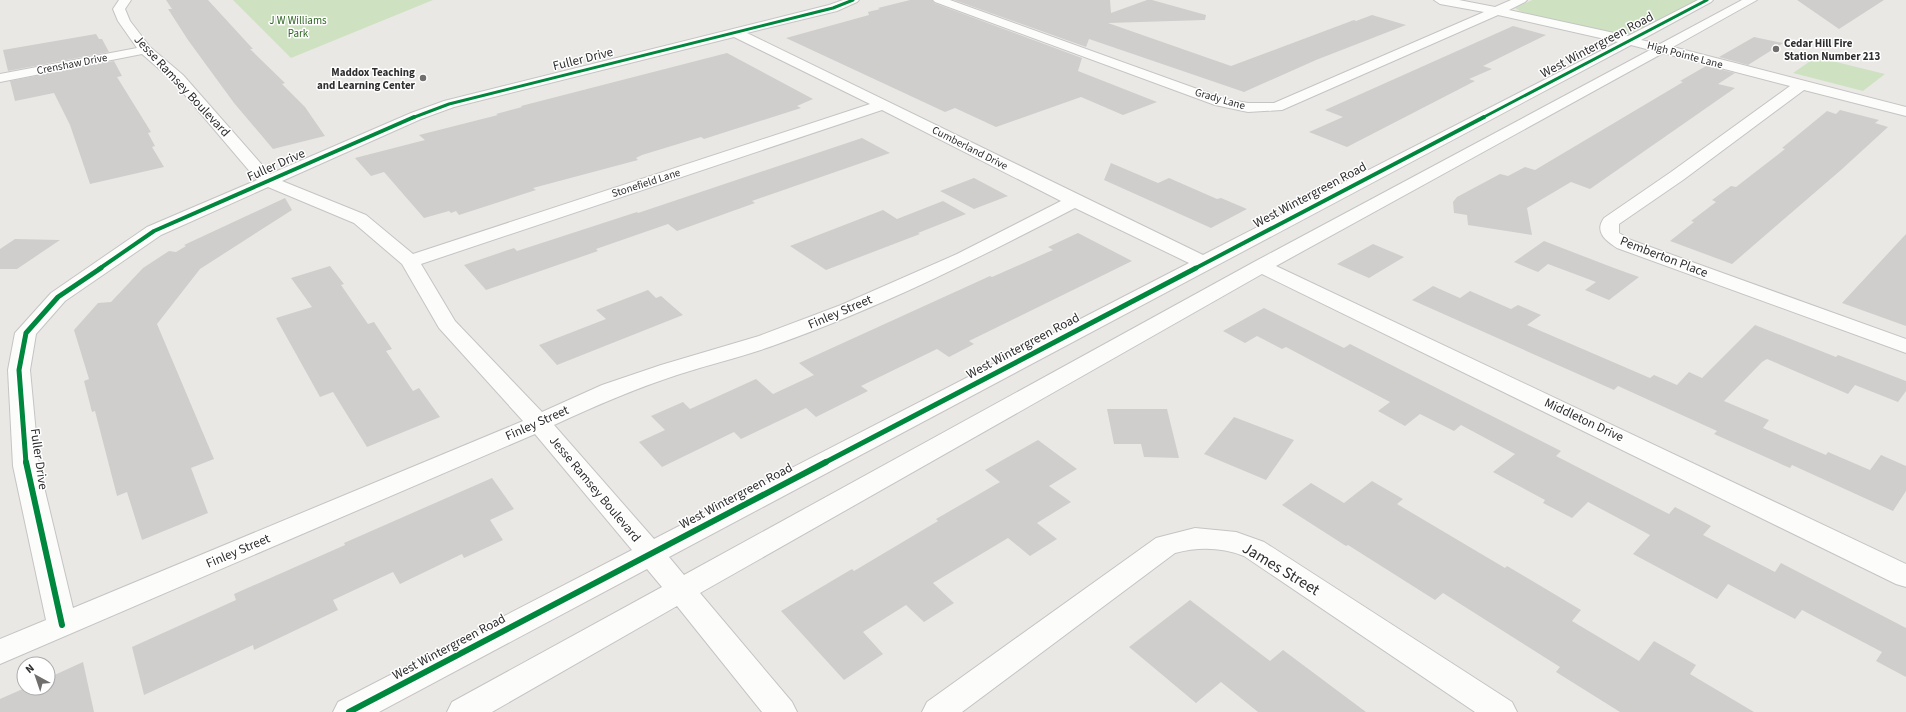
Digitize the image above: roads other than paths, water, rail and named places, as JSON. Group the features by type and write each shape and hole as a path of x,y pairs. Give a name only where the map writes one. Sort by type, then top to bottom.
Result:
{"street":[{"name":"Jesse Ramsey Boulevard","path":"125,0 119,9 124,21 144,50 178,78 267,181 360,219 410,261 446,324 539,423 650,553 781,712"},
{"name":"Fuller Drive","path":"62,625 26,466 19,370 26,333 58,297 154,231 376,132 450,104 833,8 853,0"},
{"name":"Grady Lane","path":"939,0 1220,102 1244,108 1277,107 1521,0"},
{"name":"High Pointe Lane","path":"1440,0 1496,10 1629,40 1906,112"},
{"name":"West Wintergreen Road","path":"349,712 1707,0"},
{"path":"463,712 1261,266 1752,0"},
{"name":"Cumberland Drive","path":"736,33 1074,201 1204,263"},
{"name":"Crenshaw Drive","path":"0,78 144,50"},
{"name":"Pemberton Place","path":"1801,85 1677,176 1610,222 1610,235 1624,244 1906,346"},
{"name":"Stonefield Lane","path":"410,261 883,105"},
{"name":"Finley Street","path":"0,652 539,423 610,390 669,370 767,341 848,309 964,258 1074,201"},
{"name":"Middleton Drive","path":"1261,266 1906,576"},
{"name":"James Street","path":"938,712 1166,545 1195,538 1236,542 1254,549 1501,712"}],"place":[{"name":"Cedar Hill Fire Station Number 213","path":"1776,49"},
{"name":"Maddox Teaching and Learning Center","path":"423,78"}],"park label":[{"name":"J W Williams Park","path":"298,26"}]}
